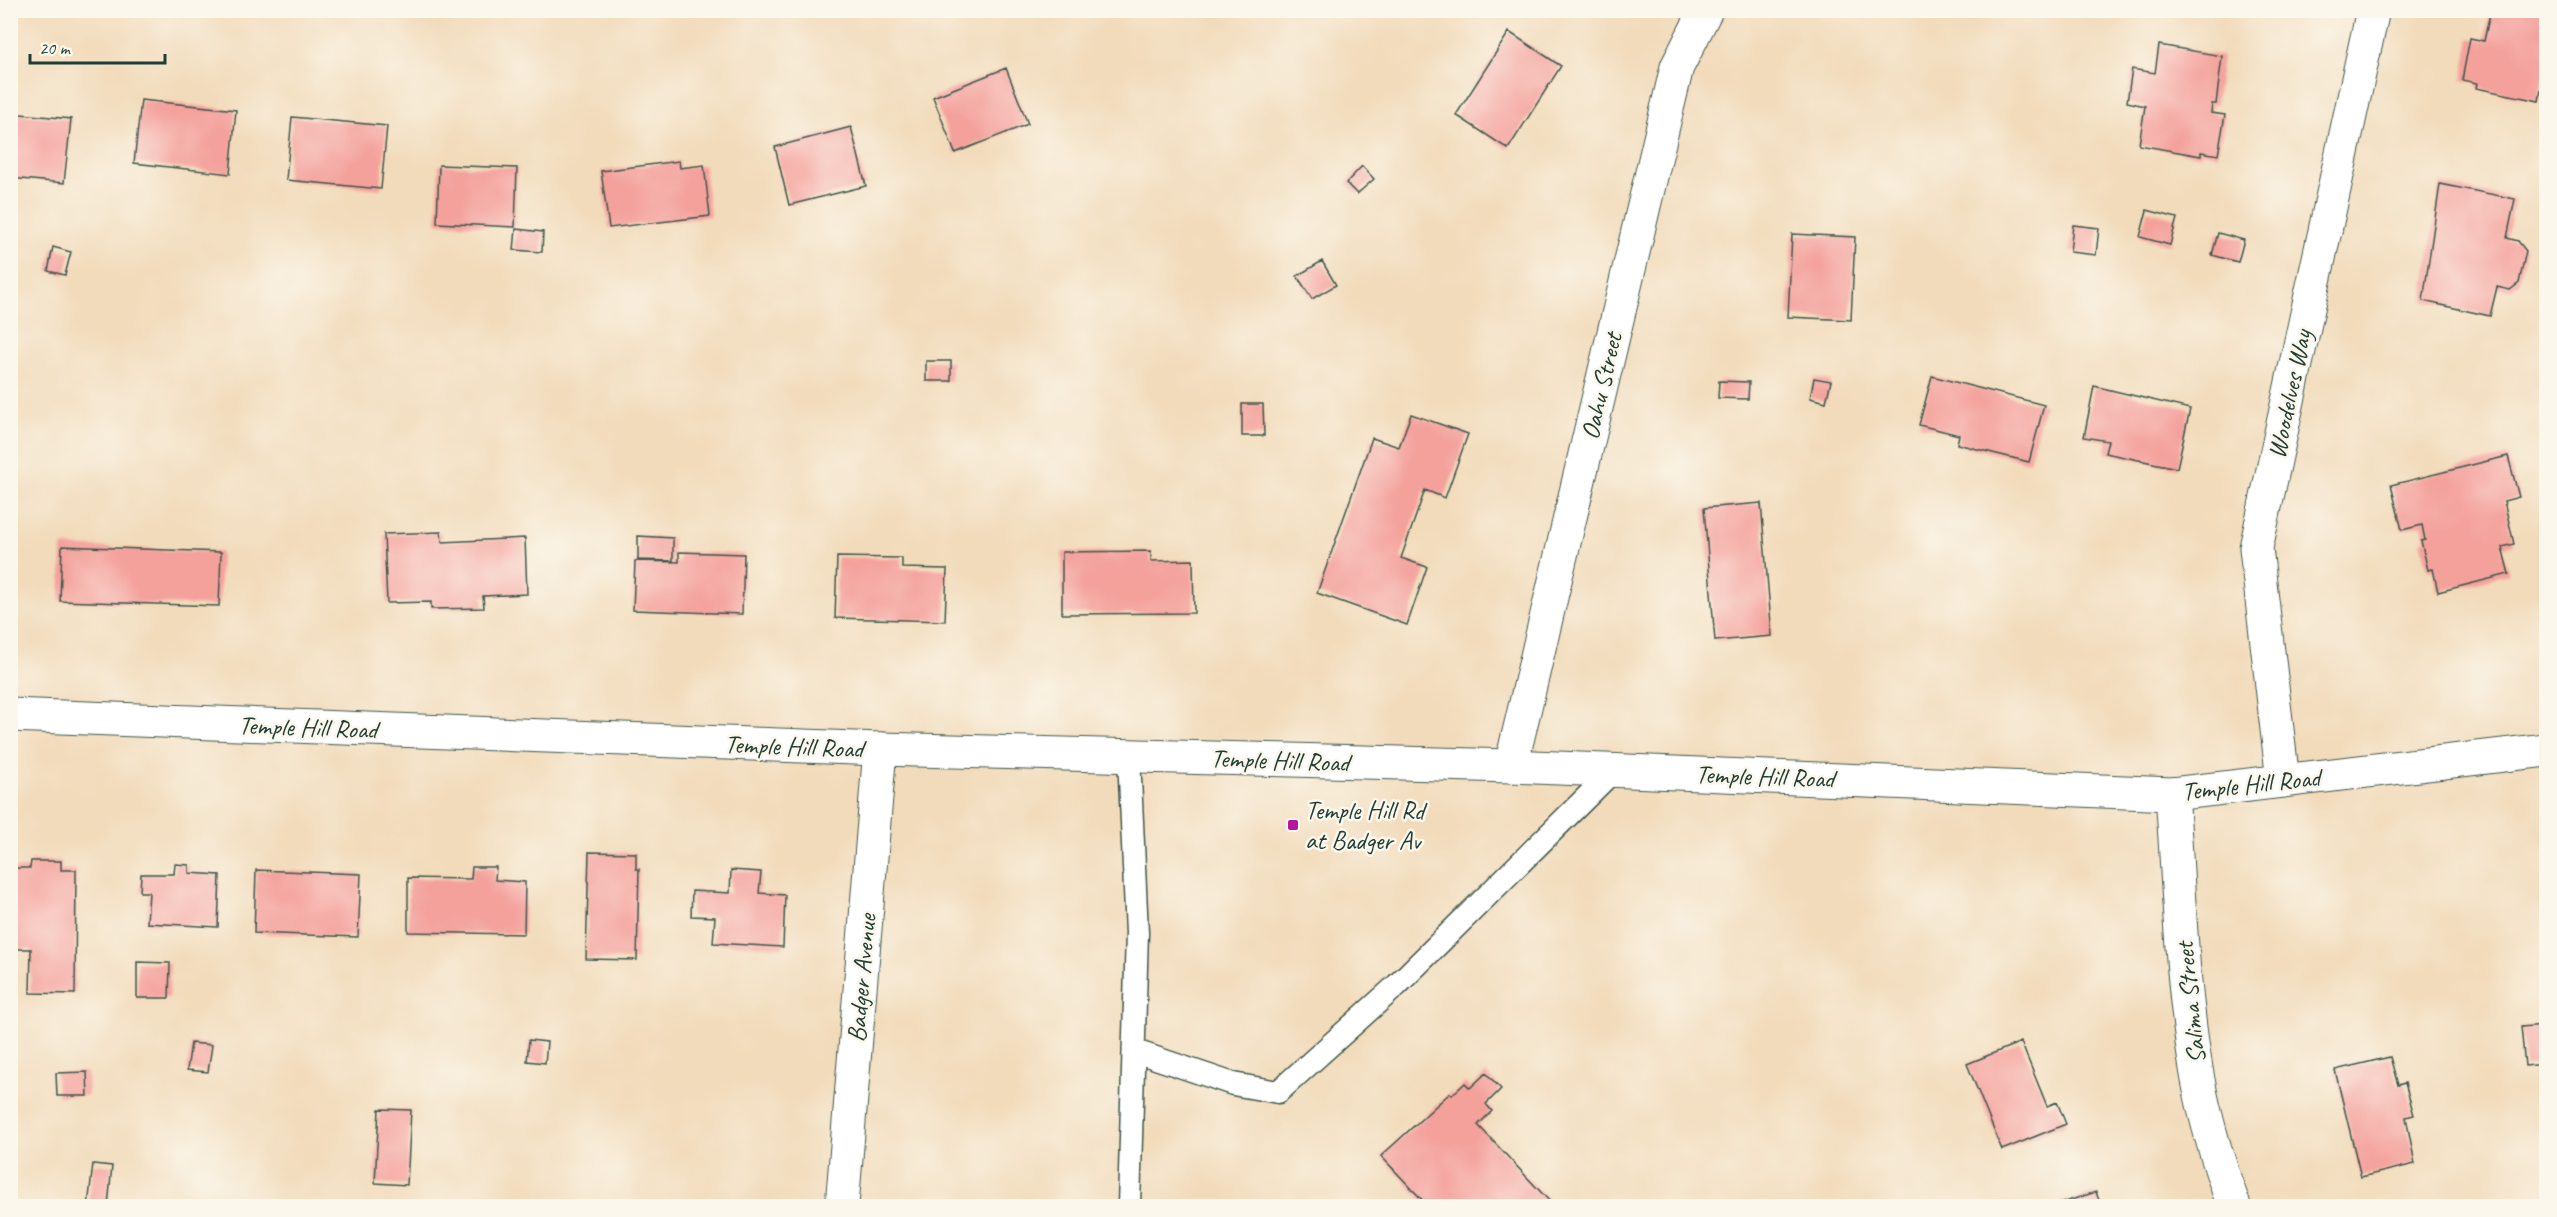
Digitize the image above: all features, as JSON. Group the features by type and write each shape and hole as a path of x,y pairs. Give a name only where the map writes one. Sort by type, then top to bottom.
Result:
{"main road":[{"name":"Oahu Street","path":"1511,766 1677,67 1706,10"},
{"name":"Woodelves Way","path":"2283,781 2256,548 2373,10"},
{"name":"Temple Hill Road","path":"10,715 880,749 1511,766 2172,794 2547,750"},
{"name":"Badger Avenue","path":"842,1206 880,749"},
{"name":"Salima Street","path":"2172,794 2187,989 2198,1080 2216,1155 2234,1206"}],"lane":[{"path":"1129,756 1137,933 1129,1206"},
{"path":"1135,1051 1233,1084 1278,1092 1397,985 1614,770"}],"building":[{"path":"2494,10 2546,10 2546,64 2539,101 2476,88 2477,83 2462,80 2470,38 2484,41 2490,13 2494,14"},
{"path":"1509,32 1561,66 1508,149 1456,115"},
{"path":"2159,45 2222,56 2216,104 2212,104 2211,113 2225,115 2218,155 2201,152 2201,156 2139,145 2145,106 2127,102 2132,69 2155,73"},
{"path":"1006,68 1028,124 955,153 933,97"},
{"path":"141,100 236,110 230,174 134,163"},
{"path":"10,113 71,119 64,183 10,178"},
{"path":"292,117 387,126 381,189 286,180"},
{"path":"851,127 866,186 789,205 775,147"},
{"path":"679,161 680,168 704,165 710,216 609,228 601,171"},
{"path":"439,165 517,168 515,227 437,223"},
{"path":"1362,166 1374,179 1357,194 1346,183"},
{"path":"2440,184 2515,199 2507,238 2518,241 2526,251 2519,283 2510,290 2497,287 2490,316 2423,301"},
{"path":"2147,210 2177,218 2170,245 2140,237"},
{"path":"2073,225 2099,228 2096,255 2070,252"},
{"path":"516,229 543,232 542,252 514,250"},
{"path":"2218,233 2244,240 2238,262 2212,255"},
{"path":"1792,234 1855,237 1851,320 1788,317"},
{"path":"53,247 71,252 65,275 48,271"},
{"path":"1322,261 1336,285 1312,299 1297,276"},
{"path":"926,361 951,361 951,381 926,381"},
{"path":"1932,376 2044,405 2029,462 1957,444 1959,435 1919,425"},
{"path":"1814,378 1831,381 1826,402 1810,398"},
{"path":"1719,381 1749,382 1748,399 1718,398"},
{"path":"2094,386 2190,409 2177,468 2105,453 2108,441 2084,437"},
{"path":"1242,404 1263,404 1264,436 1242,436"},
{"path":"1411,414 1468,434 1445,498 1425,490 1401,558 1427,567 1407,625 1317,593 1372,438 1399,447"},
{"path":"2508,456 2519,497 2504,501 2514,544 2502,547 2509,574 2438,592 2433,569 2428,570 2421,541 2425,540 2422,525 2402,530 2391,485"},
{"path":"1761,503 1772,636 1715,641 1704,508"},
{"path":"441,532 442,542 525,538 527,594 483,596 484,608 431,609 431,602 387,603 384,534"},
{"path":"638,536 673,538 673,561 638,560"},
{"path":"62,546 221,552 219,606 60,601"},
{"path":"1151,551 1151,561 1193,560 1194,613 1062,614 1062,552"},
{"path":"679,552 744,554 742,614 633,610 635,561 679,562"},
{"path":"837,557 902,558 902,568 947,569 945,621 835,618"},
{"path":"589,852 636,853 636,869 639,869 637,960 586,959"},
{"path":"31,861 61,861 61,870 76,870 75,994 30,993 31,949 10,949 10,868 30,868"},
{"path":"175,864 189,865 189,873 220,875 218,927 147,923 149,892 140,892 141,874 174,874"},
{"path":"472,867 496,867 495,880 525,882 524,934 408,932 408,878 471,879"},
{"path":"256,870 361,874 358,937 254,933"},
{"path":"731,870 761,872 759,893 785,895 783,947 713,943 715,917 691,916 692,891 730,893"},
{"path":"137,962 170,963 169,998 137,998"},
{"path":"2545,1025 2546,1064 2525,1066 2521,1027"},
{"path":"529,1040 547,1042 545,1063 527,1061"},
{"path":"2021,1042 2047,1106 2057,1102 2066,1124 2002,1150 1967,1064"},
{"path":"191,1043 212,1045 208,1072 187,1070"},
{"path":"2390,1057 2398,1085 2405,1083 2414,1115 2406,1117 2415,1164 2361,1177 2335,1070"},
{"path":"87,1072 88,1096 57,1096 56,1073"},
{"path":"1486,1073 1501,1089 1486,1104 1492,1111 1478,1125 1554,1206 1428,1206 1381,1156 1450,1093 1452,1095 1465,1083 1470,1088"},
{"path":"379,1109 411,1110 407,1185 375,1183"},
{"path":"93,1164 112,1166 108,1206 88,1206"},
{"path":"2096,1192 2101,1206 2052,1206"}],"place":[{"name":"Temple Hill Rd at Badger Av","path":"1293,825"}]}
